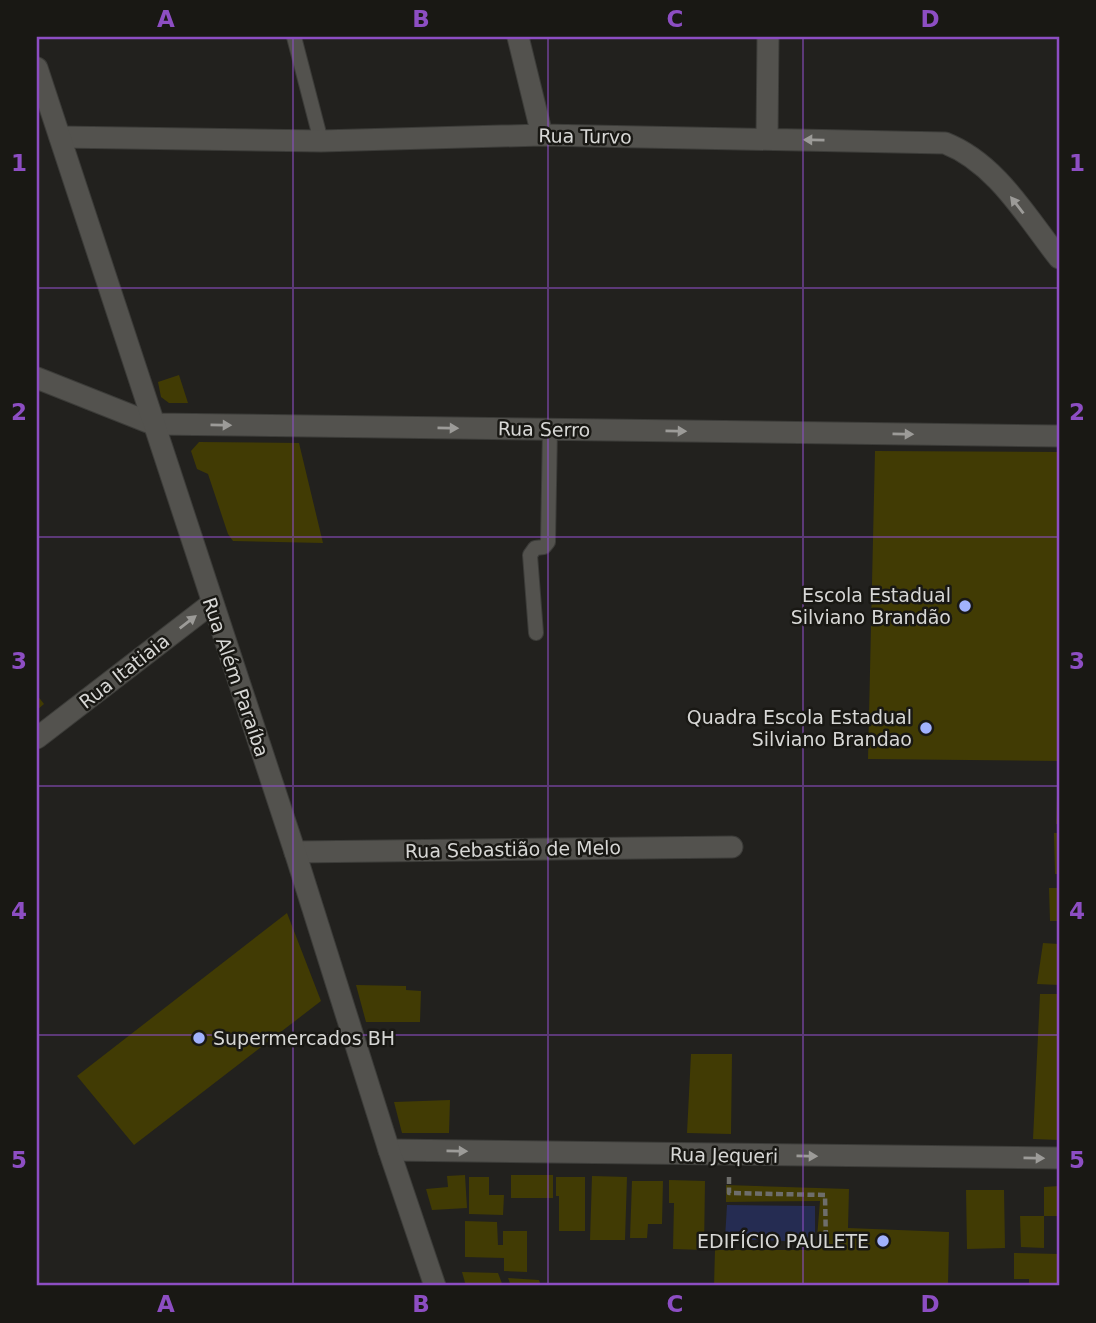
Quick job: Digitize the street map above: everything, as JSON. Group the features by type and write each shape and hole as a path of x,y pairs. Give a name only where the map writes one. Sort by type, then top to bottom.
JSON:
{"street":[{"path":"518,37 542,135"},
{"path":"766,139 768,37"},
{"name":"Rua Além Paraíba","path":"37,68 211,604 295,852 388,1150 435,1286"},
{"name":"Rua Turvo","path":"60,137 321,141 542,135 945,143 976,159 1002,185 1059,258"},
{"name":"Rua Serro","path":"37,378 153,424 1059,436"},
{"name":"Rua Itatiaia","path":"37,738 211,604"},
{"name":"Rua Sebastião de Melo","path":"295,852 732,847"},
{"name":"Rua Jequeri","path":"388,1150 1059,1158"}],"lane":[{"path":"294,37 321,141"},
{"path":"536,633 530,555 535,548 544,547 548,542 550,429"}],"path":[{"path":"730,1155 729,1193 825,1195 826,1245"}],"shaded area":[{"path":"727,1205 815,1206 815,1242 725,1239"}],"building":[{"path":"179,375 188,403 169,403 161,397 158,382"},
{"path":"199,442 299,443 323,543 233,541 228,534 208,474 197,469 191,451"},
{"name":"Escola Estadual Silviano Brandão","path":"875,451 1059,452 1059,761 868,759"},
{"path":"37,695 44,704 37,710"},
{"path":"1059,795 1059,824 1056,824"},
{"path":"1054,833 1059,833 1059,874 1055,874"},
{"path":"1049,888 1059,888 1059,921 1050,921"},
{"name":"Supermercados BH","path":"287,913 321,1001 134,1145 77,1076"},
{"path":"1043,943 1059,944 1059,985 1037,984"},
{"path":"356,985 406,986 406,990 421,991 420,1022 366,1022"},
{"path":"1040,994 1059,994 1059,1140 1033,1139"},
{"path":"691,1054 732,1054 731,1134 687,1133"},
{"path":"450,1100 449,1133 402,1133 394,1102"},
{"path":"465,1175 467,1208 432,1210 426,1189 448,1187 447,1176"},
{"path":"511,1175 553,1175 553,1198 511,1198"},
{"path":"592,1176 627,1177 625,1240 590,1240"},
{"path":"469,1177 489,1177 489,1195 504,1195 503,1215 469,1214"},
{"path":"556,1177 585,1177 585,1231 559,1231"},
{"path":"669,1180 705,1181 704,1250 673,1249 674,1203 669,1203"},
{"path":"632,1181 663,1181 662,1224 648,1224 647,1238 630,1238"},
{"name":"EDIFÍCIO PAULETE","path":"726,1185 849,1189 848,1228 949,1232 948,1286 714,1286 715,1250 816,1250 820,1201 726,1202"},
{"path":"1059,1186 1059,1216 1044,1216 1044,1187"},
{"path":"966,1190 1004,1190 1005,1248 967,1249"},
{"path":"1020,1216 1044,1216 1044,1248 1021,1247"},
{"path":"465,1221 497,1222 498,1245 503,1245 503,1231 527,1231 527,1272 504,1271 504,1258 465,1257"},
{"path":"1014,1253 1059,1254 1059,1286 1029,1286 1029,1279 1014,1279"},
{"path":"462,1272 498,1273 503,1286 466,1286"},
{"path":"508,1278 539,1280 541,1286 511,1286"}],"place":[{"name":"Escola Estadual Silviano Brandão","path":"965,606"},
{"name":"Quadra Escola Estadual Silviano Brandao","path":"926,728"},
{"name":"Supermercados BH","path":"199,1038"},
{"name":"EDIFÍCIO PAULETE","path":"883,1241"}]}
